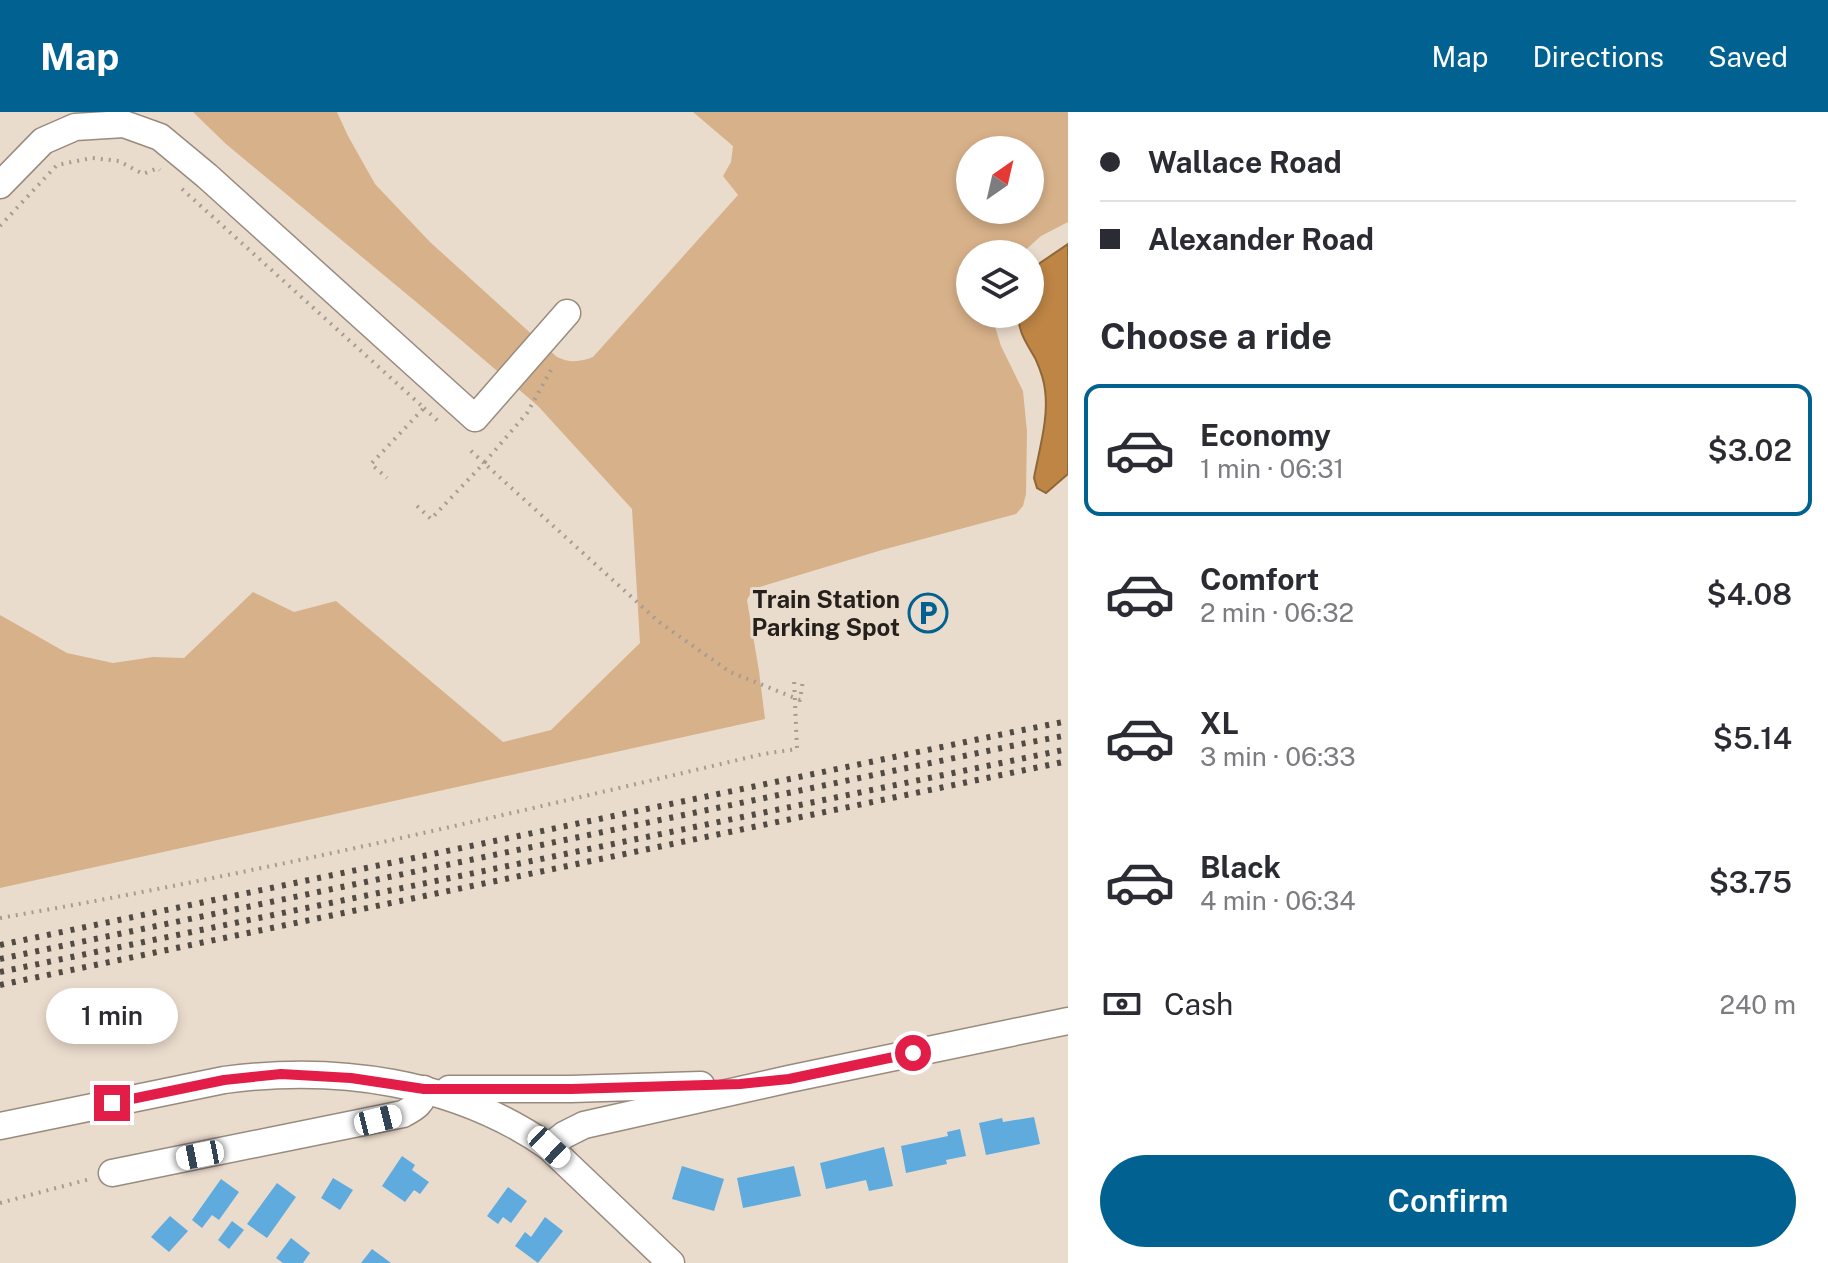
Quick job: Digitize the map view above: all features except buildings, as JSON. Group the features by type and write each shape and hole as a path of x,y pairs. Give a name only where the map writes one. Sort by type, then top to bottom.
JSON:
{"street":[{"path":"0,185 43,141 75,127 124,124 160,137 475,418 567,313"},
{"path":"549,1147 584,1125 1068,1021"},
{"path":"0,1126 224,1080 258,1076 327,1076 424,1089 494,1114 549,1147 671,1263"},
{"path":"424,1089 570,1079 714,1085 789,1079"},
{"path":"112,1173 403,1114 421,1102 424,1089"}],"path":[{"path":"0,226 57,165 92,158 119,161 143,174 158,168 170,178"},
{"path":"181,189 439,422"},
{"path":"417,506 431,519 527,413 552,369"},
{"path":"387,478 371,464 424,408"},
{"path":"470,450 659,622 730,672 800,700 803,680"},
{"path":"0,918 132,895 543,806 763,754 797,749 794,679"},
{"path":"0,1203 112,1173"}],"shaded area":[{"path":"193,112 337,112 375,184 430,242 557,357 575,361 593,357 738,195 723,176 731,162 733,146 693,112 1068,112 1068,222 1037,240 956,240 956,328 995,328 1023,391 1027,432 1023,506 1016,514 753,589 747,600 765,719 0,888 0,615 67,653 113,663 153,657 184,658 253,592 294,612 336,601 503,742 551,730 640,643 632,509 538,406 226,144"},
{"path":"1068,244 1068,474 1046,493 1037,488 1034,478 1045,423 1044,386 1020,328 1044,328 1044,260"}],"railway":[{"path":"0,945 1068,721"},
{"path":"0,959 1068,735"},
{"path":"0,972 1068,749"},
{"path":"0,985 1068,761"}],"place":[{"name":"Train Station Parking Spot","path":"928,613"}],"route":[{"path":"112,1103 224,1080 281,1074 351,1078 424,1089 740,1084 789,1079 913,1053"}]}
